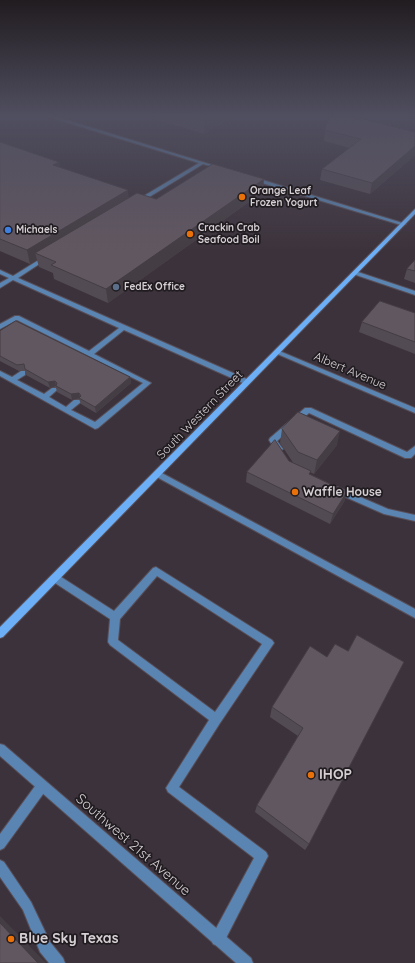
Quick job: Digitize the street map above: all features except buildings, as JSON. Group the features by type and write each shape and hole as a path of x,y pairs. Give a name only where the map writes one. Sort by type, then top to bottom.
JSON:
{"main road":[{"name":"South Western Street","path":"0,634 415,212"}],"street":[{"path":"198,162 224,170"},
{"path":"134,204 202,163"},
{"path":"247,176 403,224"},
{"path":"0,286 54,254"},
{"path":"0,272 247,382"},
{"path":"355,272 415,293"},
{"path":"0,327 17,317 148,384 95,426 0,373"},
{"path":"89,354 124,327"},
{"path":"36,336 43,331"},
{"path":"60,348 67,343"},
{"name":"Albert Avenue","path":"276,352 415,411"},
{"path":"91,363 97,358"},
{"path":"113,374 119,369"},
{"path":"12,380 23,373"},
{"path":"44,398 54,390"},
{"path":"66,410 77,402"},
{"path":"284,458 273,440 308,410 408,456 415,449"},
{"path":"158,474 415,614"},
{"path":"332,488 386,512 415,518"},
{"path":"216,719 113,642 115,617 156,571 268,643 216,719 172,788 262,856 218,939"},
{"path":"55,578 115,617"},
{"name":"Southwest 21st Avenue","path":"0,749 246,963"},
{"path":"0,844 42,786"},
{"path":"0,866 27,906 45,947 58,963"}],"place":[{"name":"Orange Leaf Frozen Yogurt","path":"242,197"},
{"name":"Michaels","path":"8,230"},
{"name":"Crackin Crab Seafood Boil","path":"190,234"},
{"name":"FedEx Office","path":"116,287"},
{"name":"Waffle House","path":"295,492"},
{"name":"IHOP","path":"311,775"},
{"name":"Blue Sky Texas","path":"11,939"}]}
